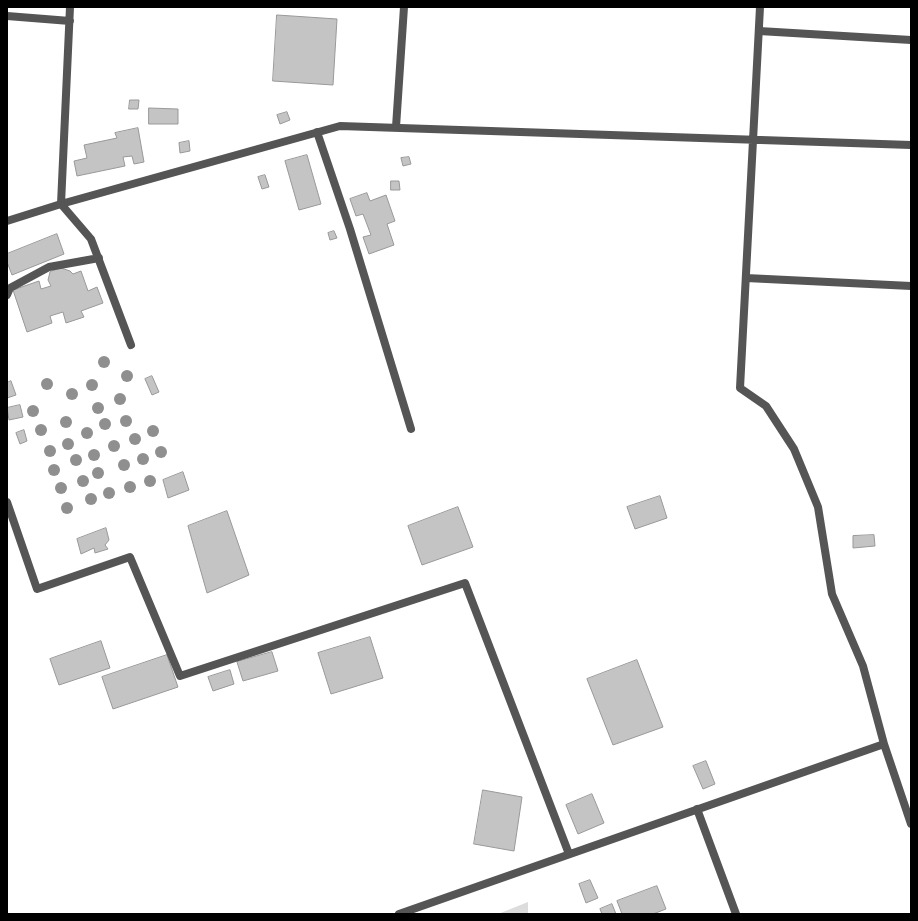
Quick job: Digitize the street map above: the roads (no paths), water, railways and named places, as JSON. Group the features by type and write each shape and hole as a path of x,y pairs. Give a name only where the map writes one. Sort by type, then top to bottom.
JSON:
{"street":[{"path":"70,7 61,204 91,239 131,345"},
{"path":"396,128 404,7"},
{"path":"760,7 740,388 766,406 794,449 818,507 832,594 863,666 884,744 911,824"},
{"path":"7,16 70,21"},
{"path":"759,31 911,40"},
{"path":"7,221 61,204 340,126 911,145"},
{"path":"317,132 350,229 411,428"},
{"path":"7,294 10,288 49,267 99,258"},
{"path":"746,278 911,286"},
{"path":"7,502 37,589 130,557 180,676 465,583 568,854"},
{"path":"399,914 884,744"},
{"path":"697,809 736,914"}]}
